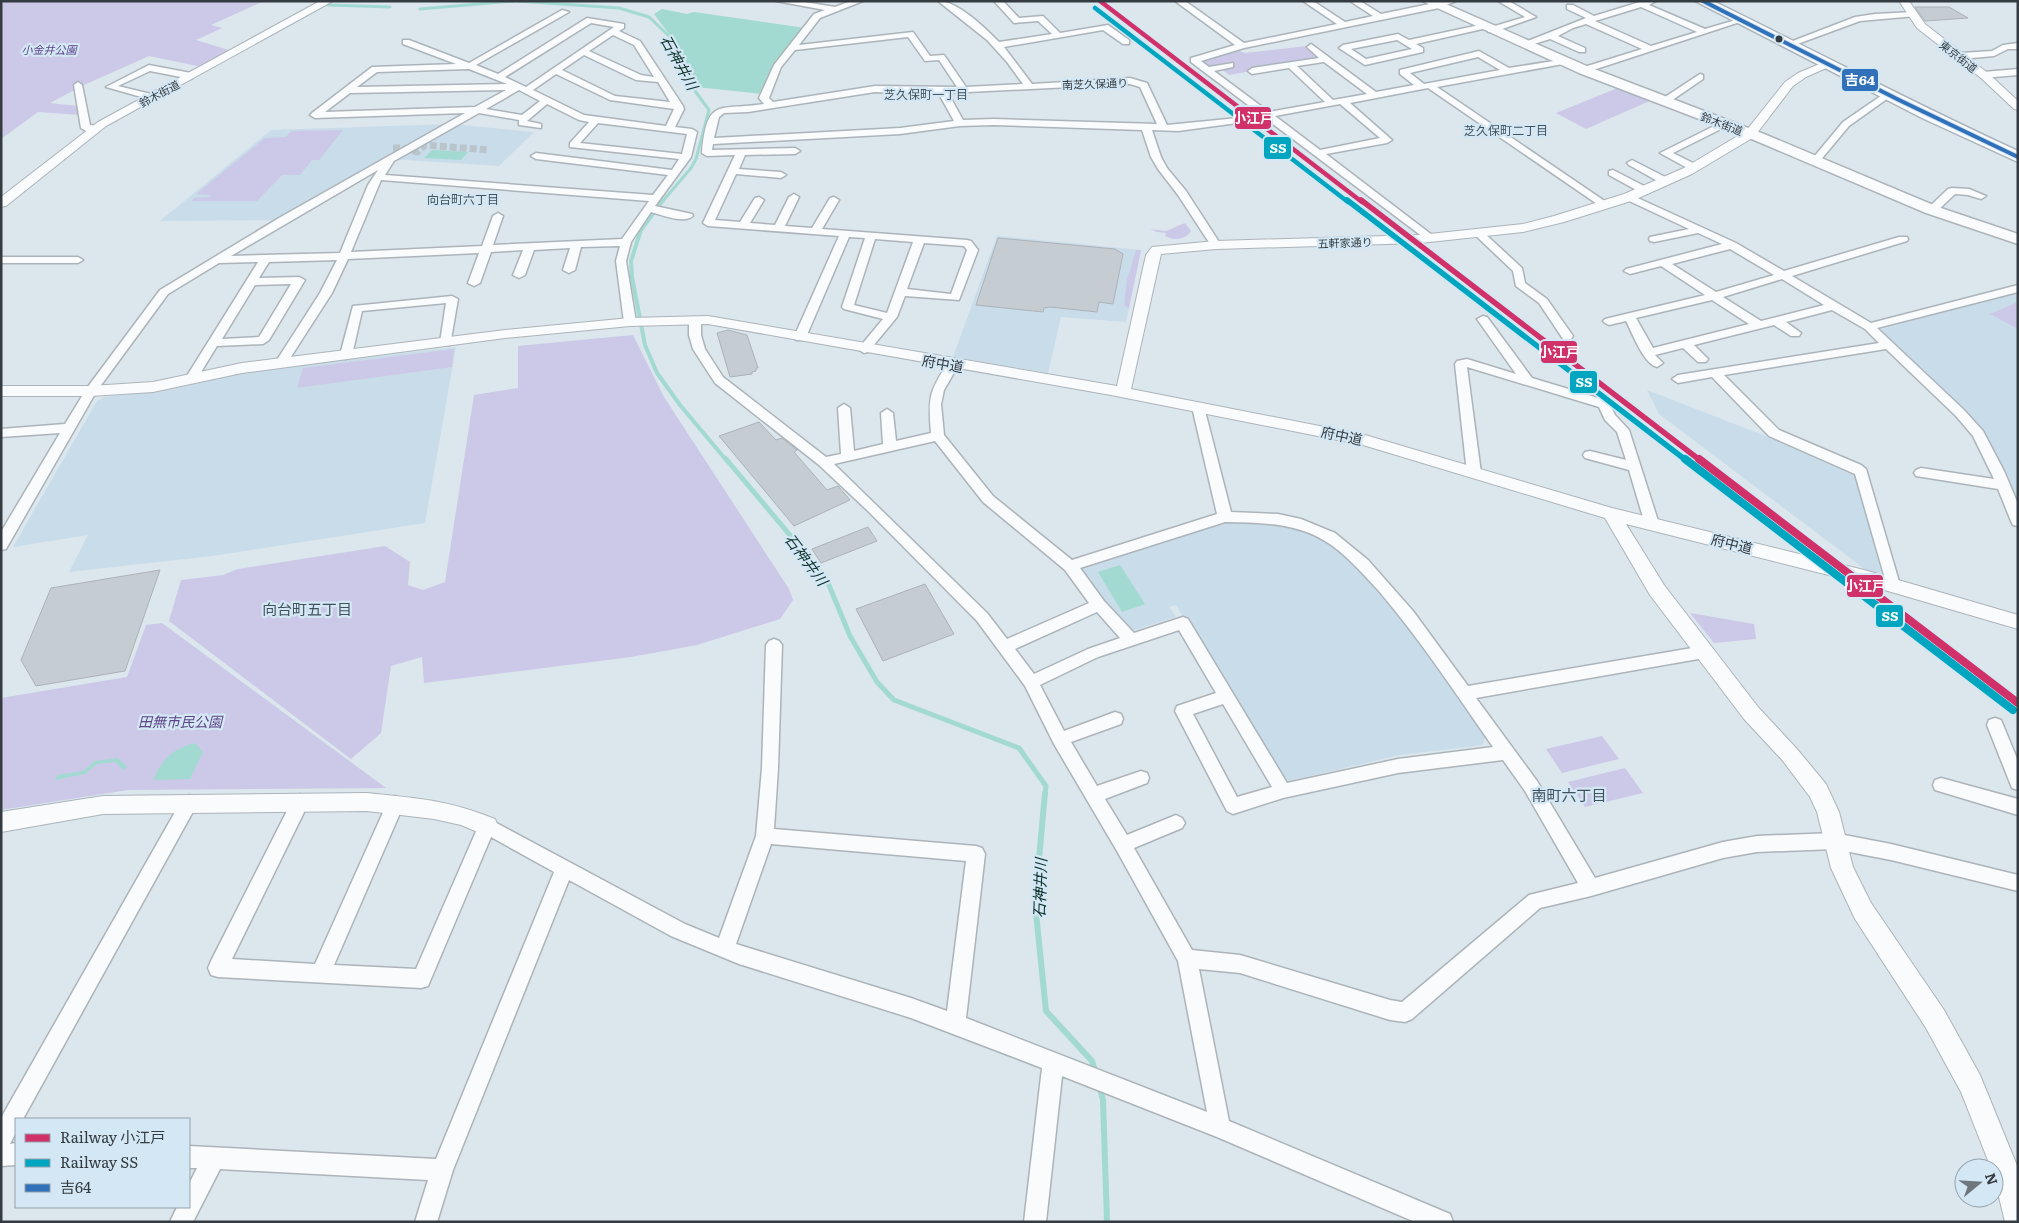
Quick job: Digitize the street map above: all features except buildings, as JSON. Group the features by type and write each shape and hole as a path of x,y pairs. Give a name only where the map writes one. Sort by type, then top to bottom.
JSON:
{"main road":[{"path":"1702,1 1739,21 1829,63 2018,157"},
{"name":"鈴木街道","path":"1439,3 1488,28 1584,70 1816,160 1932,210 2018,239"}],"street":[{"path":"780,1 835,10"},
{"path":"770,105 764,98 777,67 818,16 859,1"},
{"path":"944,3 962,1"},
{"path":"998,1 1017,21 1040,18 1058,36"},
{"path":"1179,1 1242,46"},
{"path":"1308,1 1343,24"},
{"path":"1354,1 1380,16"},
{"path":"1408,43 1488,28 1532,17 1502,1"},
{"path":"1524,44 1652,1"},
{"name":"東京街道","path":"1904,1 1921,26 1961,56 2018,107"},
{"name":"鈴木街道","path":"1,203 96,128 325,3"},
{"path":"944,3 976,23 999,45 1017,67 1028,85"},
{"path":"1431,238 1264,116 1194,60 1242,46 1439,3"},
{"path":"1643,5 1703,31"},
{"path":"1570,7 1591,20 1650,49"},
{"path":"524,118 477,110 315,115 375,69 469,66 565,12"},
{"path":"1789,44 1858,19 1913,14"},
{"path":"499,77 590,20 625,23 527,90"},
{"path":"1584,70 1739,21"},
{"path":"999,45 1058,36 1105,26 1126,42"},
{"path":"532,32 562,38"},
{"path":"613,32 637,43 678,106 679,109 669,129"},
{"path":"792,48 910,34 928,59 941,57 963,90"},
{"path":"1551,36 1582,50"},
{"path":"1335,43 1365,62 1420,50 1398,37 1343,48"},
{"path":"406,42 499,77 582,118 692,132 686,157 626,242 621,261 632,322"},
{"path":"1961,56 1994,53 2006,47 2018,46"},
{"path":"1311,47 1374,95"},
{"path":"584,52 639,78 661,80"},
{"path":"1508,71 1480,54 1447,60 1403,72 1604,204"},
{"path":"1252,71 1326,58"},
{"path":"1447,60 1473,77"},
{"path":"1264,116 1330,102 1563,61"},
{"path":"1750,134 1789,84 1802,75 1829,63"},
{"path":"1206,70 1230,65"},
{"path":"1291,65 1330,102"},
{"path":"152,97 110,87 149,68 191,76"},
{"path":"556,71 613,98 678,106"},
{"path":"1983,75 2018,72"},
{"path":"1665,101 1700,77"},
{"name":"南芝久保通り","path":"708,141 718,112 874,88 942,91 1130,81 1144,85 1163,127"},
{"path":"78,84 86,128 96,128"},
{"path":"348,90 517,87"},
{"path":"1,545 91,391 164,292 283,220 517,87"},
{"path":"942,91 960,123"},
{"path":"1238,94 1256,91"},
{"path":"1816,160 1846,124 1888,94"},
{"path":"538,126 522,123 524,118 546,100"},
{"path":"1317,153 1387,140 1342,101"},
{"path":"795,150 707,154 708,141 900,131 960,123 1041,122 1163,127 1207,126 1245,119"},
{"path":"596,120 573,145 686,157"},
{"path":"1693,167 1665,153 1724,124"},
{"path":"1146,127 1156,157 1163,169 1182,193 1216,245"},
{"name":"五軒家通り","path":"1123,392 1153,255 1157,250 1216,245 1400,240 1479,234 1526,228 1629,197 1693,167 1750,134"},
{"path":"741,153 708,224 967,243 973,250 955,298 901,292"},
{"path":"536,156 675,173"},
{"path":"280,363 314,314 344,256 378,177 391,159"},
{"path":"1632,163 1665,181"},
{"path":"732,171 781,175"},
{"path":"1613,173 1644,190"},
{"path":"378,177 656,198"},
{"path":"1932,210 1952,191 1969,192 1981,196"},
{"path":"778,229 794,197"},
{"path":"1629,197 1732,245 1869,327 1960,413 1978,434 2018,521"},
{"path":"743,226 759,200"},
{"path":"815,232 834,200"},
{"path":"649,208 688,216"},
{"path":"474,283 498,216"},
{"path":"1654,239 1699,230"},
{"path":"800,337 845,234"},
{"path":"1479,234 1518,270 1520,284 1543,301 1567,336"},
{"path":"872,235 848,307 891,317"},
{"path":"864,349 891,317 901,292 906,272 920,239"},
{"path":"1609,322 1715,296 1903,239"},
{"path":"219,260 344,256 626,242"},
{"path":"568,270 576,245"},
{"path":"1630,271 1732,245"},
{"path":"518,275 530,247"},
{"path":"191,379 266,258"},
{"path":"1,260 78,260"},
{"path":"1663,263 1757,324"},
{"path":"213,343 264,340 299,280 252,282"},
{"path":"1869,327 2018,288"},
{"path":"346,355 357,308 452,299 446,342"},
{"path":"1649,353 1757,324 1834,306"},
{"path":"1805,313 1818,323"},
{"path":"1629,316 1649,356 1657,364"},
{"path":"1483,319 1528,382"},
{"path":"695,320 695,335 699,349 718,380 824,462 982,617 1031,682 1060,739 1123,845 1187,959 1220,1128"},
{"name":"府中道","path":"1,391 91,391 153,387 242,368 576,326 651,321 708,320 864,349 1123,392 1365,440 1611,514 1893,585 2018,622"},
{"path":"1775,320 1795,333"},
{"path":"1684,344 1702,359"},
{"path":"1678,378 1890,345"},
{"path":"1474,473 1461,364 1467,363 1604,404 1610,417 1623,430 1652,524"},
{"path":"953,364 938,390 935,404 938,436 988,500 1070,566 1099,605 1131,640"},
{"path":"1715,373 1774,433 1856,468 1861,472 1893,585"},
{"path":"1198,407 1225,517"},
{"path":"844,408 848,456"},
{"path":"887,413 890,447"},
{"path":"1,433 69,428"},
{"path":"824,462 938,436"},
{"path":"1590,455 1634,467"},
{"path":"1921,473 2003,485"},
{"path":"1611,514 1657,590 1751,713 1790,755 1818,791 1828,812 1842,868 1863,911 1935,1019 1971,1084 2009,1180 2018,1219"},
{"path":"1070,566 1225,517 1278,519 1296,523 1330,537 1364,564 1408,615 1531,786 1592,888"},
{"path":"1004,647 1099,605"},
{"path":"1031,682 1093,653 1183,622 1283,791"},
{"path":"725,948 765,836 770,768 774,645"},
{"path":"1465,693 1704,652"},
{"path":"1227,696 1183,711 1233,806 1283,791 1398,766 1507,752"},
{"path":"1060,739 1115,719"},
{"path":"1995,725 2018,783"},
{"path":"1094,795 1141,778"},
{"path":"1941,785 2018,807"},
{"path":"300,802 218,968 321,972 421,979 487,826"},
{"path":"1,822 103,804 300,802 395,804 463,816 487,826 678,930 739,954 911,1008 955,1024 1220,1128 1442,1222"},
{"path":"1,1139 189,803"},
{"path":"321,972 395,804"},
{"path":"1123,845 1176,823"},
{"path":"765,836 976,854 955,1024"},
{"path":"1187,959 1240,964 1390,1010 1405,1012 1535,901 1592,888 1723,850 1757,844 1834,841 1892,852 2018,883"},
{"path":"426,1222 442,1170 564,869"},
{"path":"1034,1222 1053,1063"},
{"path":"1,1155 15,1154"},
{"path":"190,1157 442,1170"},
{"path":"190,1205 214,1158"},
{"path":"181,1222 188,1208"}],"shaded area":[{"path":"662,9 687,14 694,12 805,28 775,61 763,94 696,87 678,46 654,14"},
{"path":"452,124 534,132 499,166 391,159 283,220 160,221 271,130"},
{"path":"432,150 468,152 461,160 424,158"},
{"path":"997,236 1141,250 1126,322 1061,317 1048,373 953,357"},
{"path":"2018,291 2018,503 1984,437 1879,330"},
{"path":"456,347 425,523 212,556 69,572 88,535 13,547 97,401 104,397 157,392 258,370"},
{"path":"1647,390 1855,471 1881,572 1875,575 1870,573 1659,414"},
{"path":"1237,520 1285,524 1310,532 1331,544 1351,561 1421,643 1486,733 1483,745 1400,755 1289,781 1279,773 1176,605 1169,607 1176,617 1134,630 1124,626 1080,573 1083,566 1210,525"},
{"path":"1120,565 1145,604 1122,612 1098,572"},
{"path":"195,743 203,752 190,779 153,780 169,756 180,748"},
{"path":"118,758 127,767 123,770 115,762 97,764 85,774 55,780 57,775 83,771 95,761"}],"green space":[{"name":"小金井公園","path":"1,1 264,1 211,25 222,28 196,40 232,51 202,67 149,56 84,85 50,103 78,106 80,115 38,112 1,139"},
{"path":"1307,46 1323,58 1229,75 1218,66 1207,69 1197,61 1237,50 1245,53"},
{"path":"1620,87 1654,99 1586,129 1556,113"},
{"path":"343,130 319,160 312,160 300,175 282,175 257,201 192,201 194,198 209,197 211,195 196,194 265,138 286,137 291,131"},
{"path":"1185,223 1191,231 1179,239 1168,238 1165,236 1166,233 1150,229 1166,231"},
{"path":"1136,250 1141,250 1129,308 1124,305 1127,280"},
{"path":"2018,302 2018,329 1990,314"},
{"path":"633,335 664,397 789,589 793,600 780,619 697,645 631,657 424,683 422,657 391,666 381,733 351,759 169,621 181,580 223,575 238,569 385,546 410,562 408,585 423,590 445,582 474,395 518,388 518,346"},
{"path":"454,349 452,367 297,388 303,368"},
{"path":"1690,613 1754,624 1756,639 1714,643"},
{"name":"田無市民公園","path":"162,623 386,788 128,790 1,810 1,698 127,677 146,625"},
{"path":"1602,736 1619,759 1562,773 1546,749"},
{"path":"1625,768 1643,793 1585,807 1568,782"}],"waterway":[{"name":"石神井川","path":"315,1 329,5 390,7"},
{"name":"石神井川","path":"420,9 514,1"},
{"name":"石神井川","path":"517,1 619,8 649,17 669,36 690,84 709,110 696,159 691,168 662,202"},
{"name":"石神井川","path":"663,200 641,230 631,261 632,277 645,345 657,373 680,405 727,461"},
{"name":"石神井川","path":"726,459 826,578 850,636 877,682 894,700 1019,748 1046,786 1045,794"},
{"name":"石神井川","path":"1045,793 1035,903 1046,1011 1092,1061 1096,1074"},
{"name":"石神井川","path":"1099,1085 1103,1100 1107,1222"}],"tunnel":[{"path":"393,148 403,148 417,152 425,145 489,150"}],"rail line":[{"name":"小江戸","path":"1100,1 2018,703"},
{"name":"SS","path":"1095,8 2013,710"}],"transit line":[{"name":"吉64","path":"1703,1 1899,100 2018,157"}],"district":[{"name":"芝久保町一丁目","path":"926,94"},
{"name":"芝久保町二丁目","path":"1506,130"},
{"name":"向台町六丁目","path":"463,199"},
{"name":"向台町五丁目","path":"307,608"},
{"name":"南町六丁目","path":"1569,794"}]}
